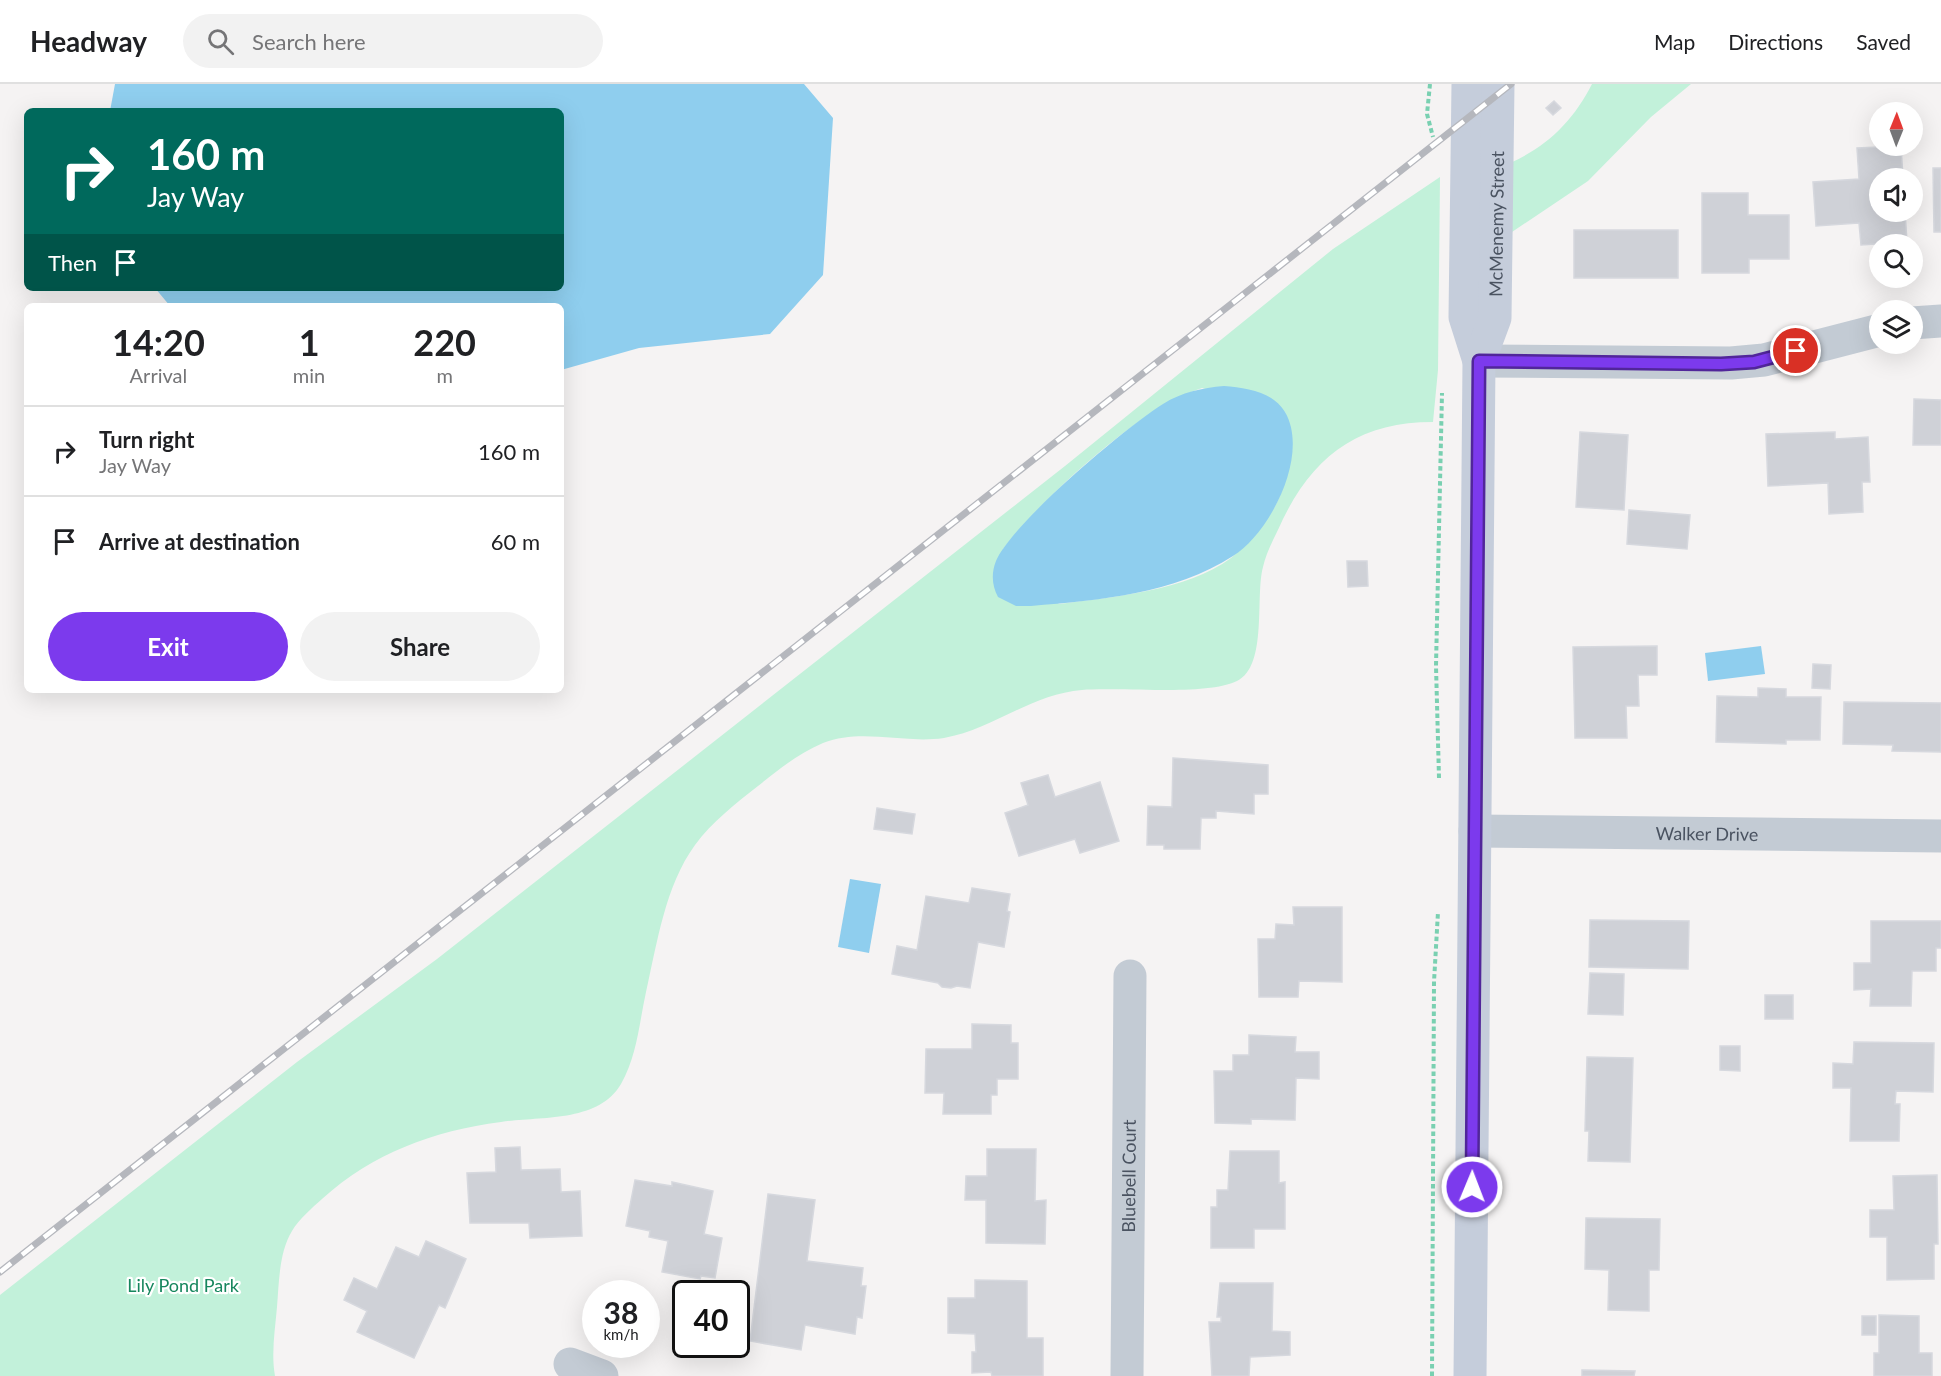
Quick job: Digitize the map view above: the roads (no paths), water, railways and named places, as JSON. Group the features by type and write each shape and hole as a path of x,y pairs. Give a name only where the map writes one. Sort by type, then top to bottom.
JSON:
{"street":[{"name":"McMenemy Street","path":"1468,84 1465,317 1479,361 1470,1376"},
{"name":"McMenemy Street","path":"1479,361 1495,318 1498,84"},
{"path":"1923,322 1941,321"},
{"path":"1479,361 1731,363 1764,360 1869,333"},
{"name":"Walker Drive","path":"1475,831 1941,836"},
{"name":"Bluebell Court","path":"1127,1376 1130,976"},
{"path":"570,1365 602,1376"}],"water":[{"path":"115,84 804,84 833,118 823,275 770,334 639,348 564,369 564,303 168,303 158,291 564,291 564,108 111,108"},
{"path":"1224,386 1258,392 1273,399 1285,412 1291,430 1293,449 1282,491 1272,512 1247,545 1210,569 1186,579 1136,593 1031,606 1016,606 998,597 993,584 993,570 996,561 1023,524 1071,477 1123,433 1163,404 1192,391"},
{"path":"1761,646 1765,674 1708,681 1705,653"},
{"path":"850,879 881,884 869,953 838,947"}],"railway":[{"path":"0,1272 1511,84"}],"park label":[{"name":"Lily Pond Park","path":"183,1285"}]}
